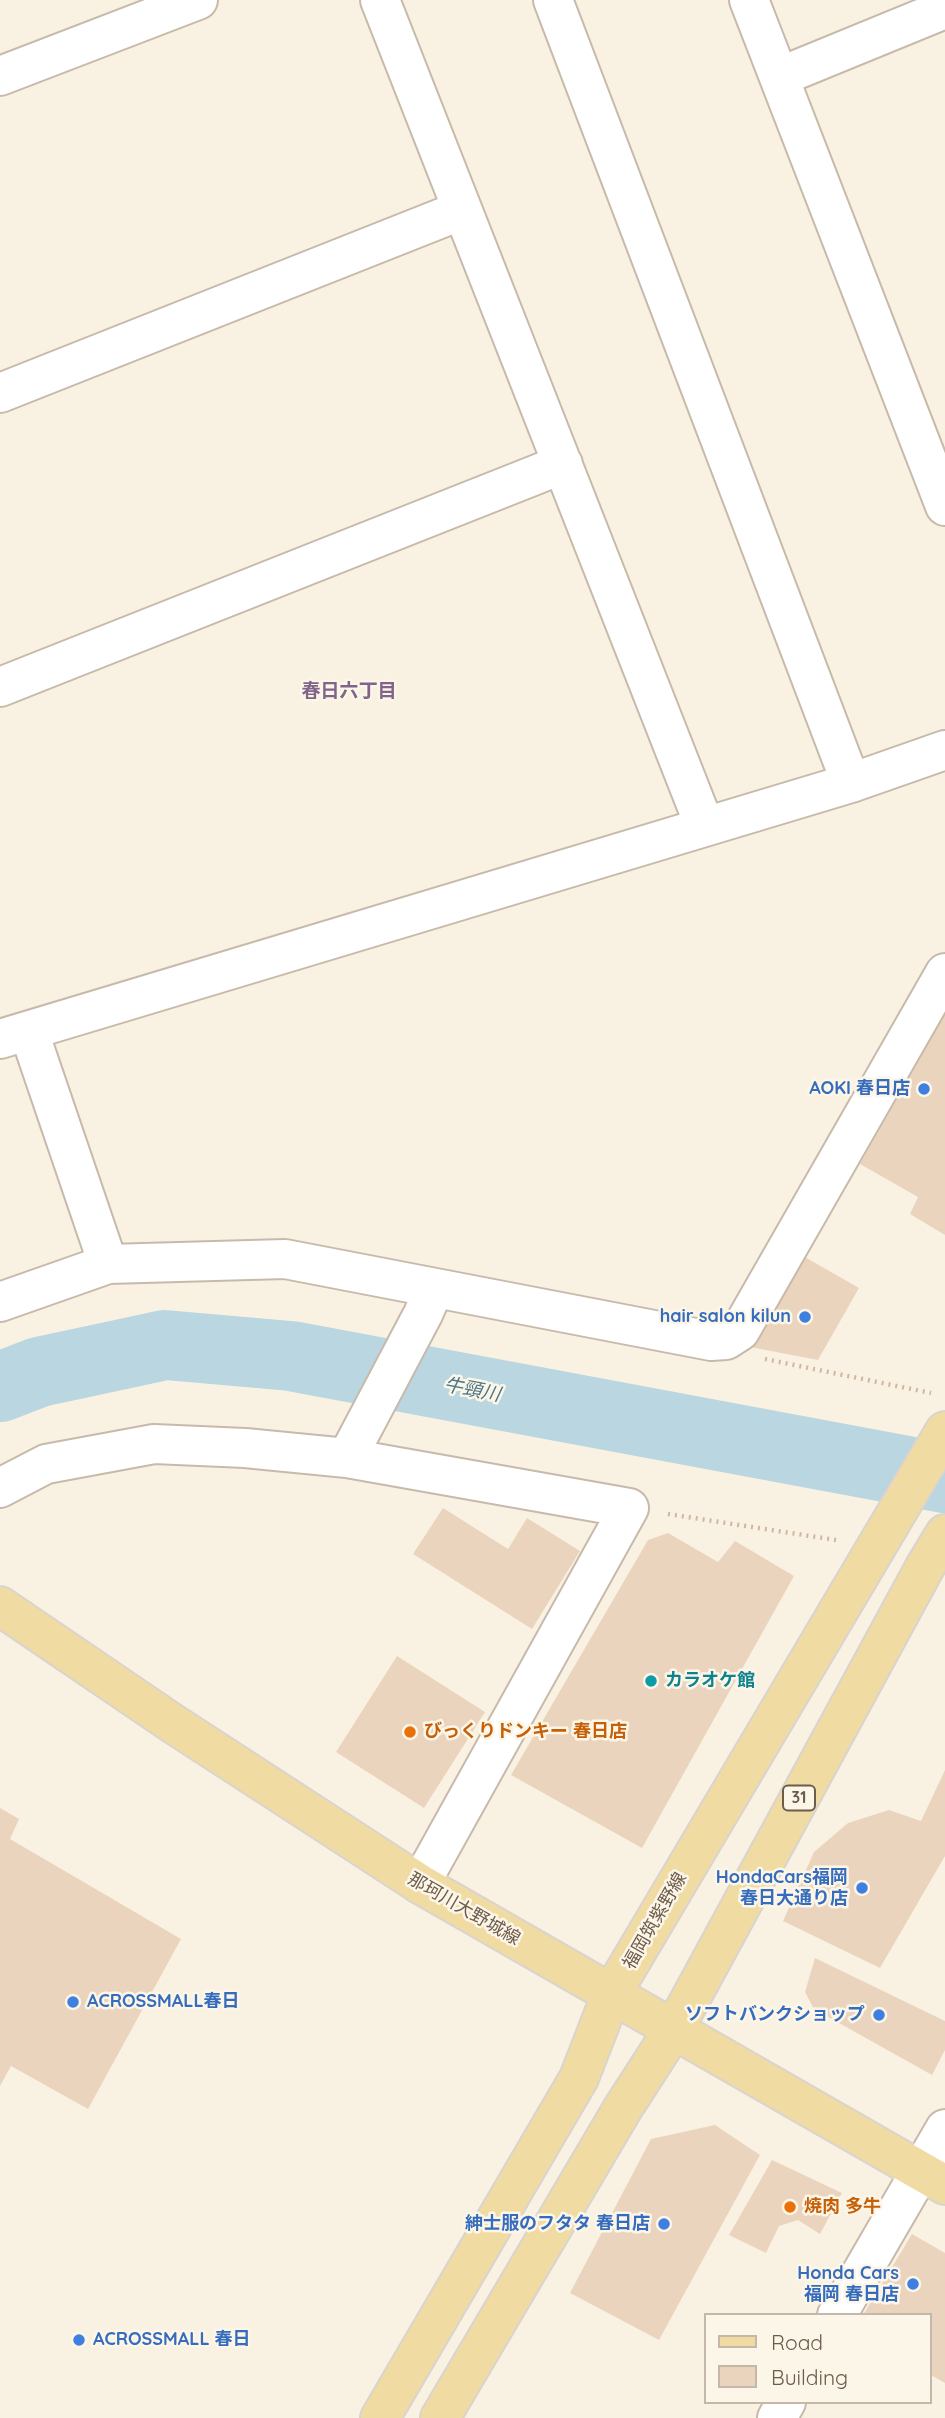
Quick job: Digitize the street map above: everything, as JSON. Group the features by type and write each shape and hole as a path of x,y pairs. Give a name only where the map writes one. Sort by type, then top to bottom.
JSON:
{"main road":[{"name":"福岡筑紫野線","path":"380,2418 579,2078 612,1993 945,1431"},
{"name":"31","path":"440,2418 623,2108 674,2029 945,1534"},
{"name":"那珂川大野城線","path":"0,1606 172,1723 420,1884 933,2179"}],"street":[{"path":"0,76 198,0"},
{"path":"380,0 705,827"},
{"path":"552,0 851,783"},
{"path":"750,0 941,483"},
{"path":"779,77 945,9"},
{"path":"0,393 463,210"},
{"path":"0,687 563,464"},
{"path":"107,1264 15,1035 851,783 945,750"},
{"path":"0,1302 107,1264 285,1259 429,1302 711,1341 726,1339 740,1331 945,973"},
{"path":"351,1449 429,1302"},
{"path":"0,1488 46,1464 154,1444 351,1449 629,1508 420,1884"},
{"path":"838,2313 933,2179 945,2129"}],"path":[{"path":"752,1356 932,1393"},
{"path":"629,1508 836,1540"}],"building":[{"name":"AOKI 春日店","path":"945,1014 945,1235 910,1214 918,1197 860,1164"},
{"name":"hair salon kilun","path":"803,1256 859,1288 818,1360 750,1347"},
{"path":"443,1508 508,1549 527,1518 580,1551 532,1629 413,1554"},
{"name":"カラオケ館","path":"668,1533 718,1562 735,1541 794,1576 642,1848 511,1775 648,1540"},
{"name":"びっくりドンキー 春日店","path":"397,1656 485,1712 424,1808 336,1752"},
{"name":"HondaCars福岡 春日大通り店","path":"945,1770 945,1856 880,1968 783,1921 814,1852 848,1823 889,1810 921,1821"},
{"name":"ACROSSMALL春日","path":"0,1808 19,1819 10,1839 181,1939 88,2109 11,2066 0,2086"},
{"name":"ソフトバンクショップ","path":"815,1958 945,2021 945,2050 932,2075 814,2009 805,1992"},
{"name":"紳士服のフタタ 春日店","path":"715,2125 760,2155 659,2340 570,2293 651,2139"},
{"name":"焼肉 多牛","path":"772,2160 842,2193 820,2234 798,2220 779,2226 766,2253 729,2235"},
{"name":"Honda Cars 福岡 春日店","path":"912,2234 945,2253 945,2383 931,2375 931,2313 864,2313"}],"waterway":[{"name":"牛頸川","path":"0,1387 39,1372 165,1345 291,1356 945,1478"}],"place":[{"name":"AOKI 春日店","path":"924,1089"},
{"name":"hair salon kilun","path":"805,1317"},
{"name":"カラオケ館","path":"651,1681"},
{"name":"びっくりドンキー 春日店","path":"410,1732"},
{"name":"HondaCars福岡 春日大通り店","path":"862,1888"},
{"name":"ACROSSMALL春日","path":"73,2002"},
{"name":"ソフトバンクショップ","path":"879,2015"},
{"name":"焼肉 多牛","path":"790,2207"},
{"name":"紳士服のフタタ 春日店","path":"664,2224"},
{"name":"Honda Cars 福岡 春日店","path":"913,2284"},
{"name":"ACROSSMALL 春日","path":"79,2340"}],"district":[{"name":"春日六丁目","path":"349,691"}]}
